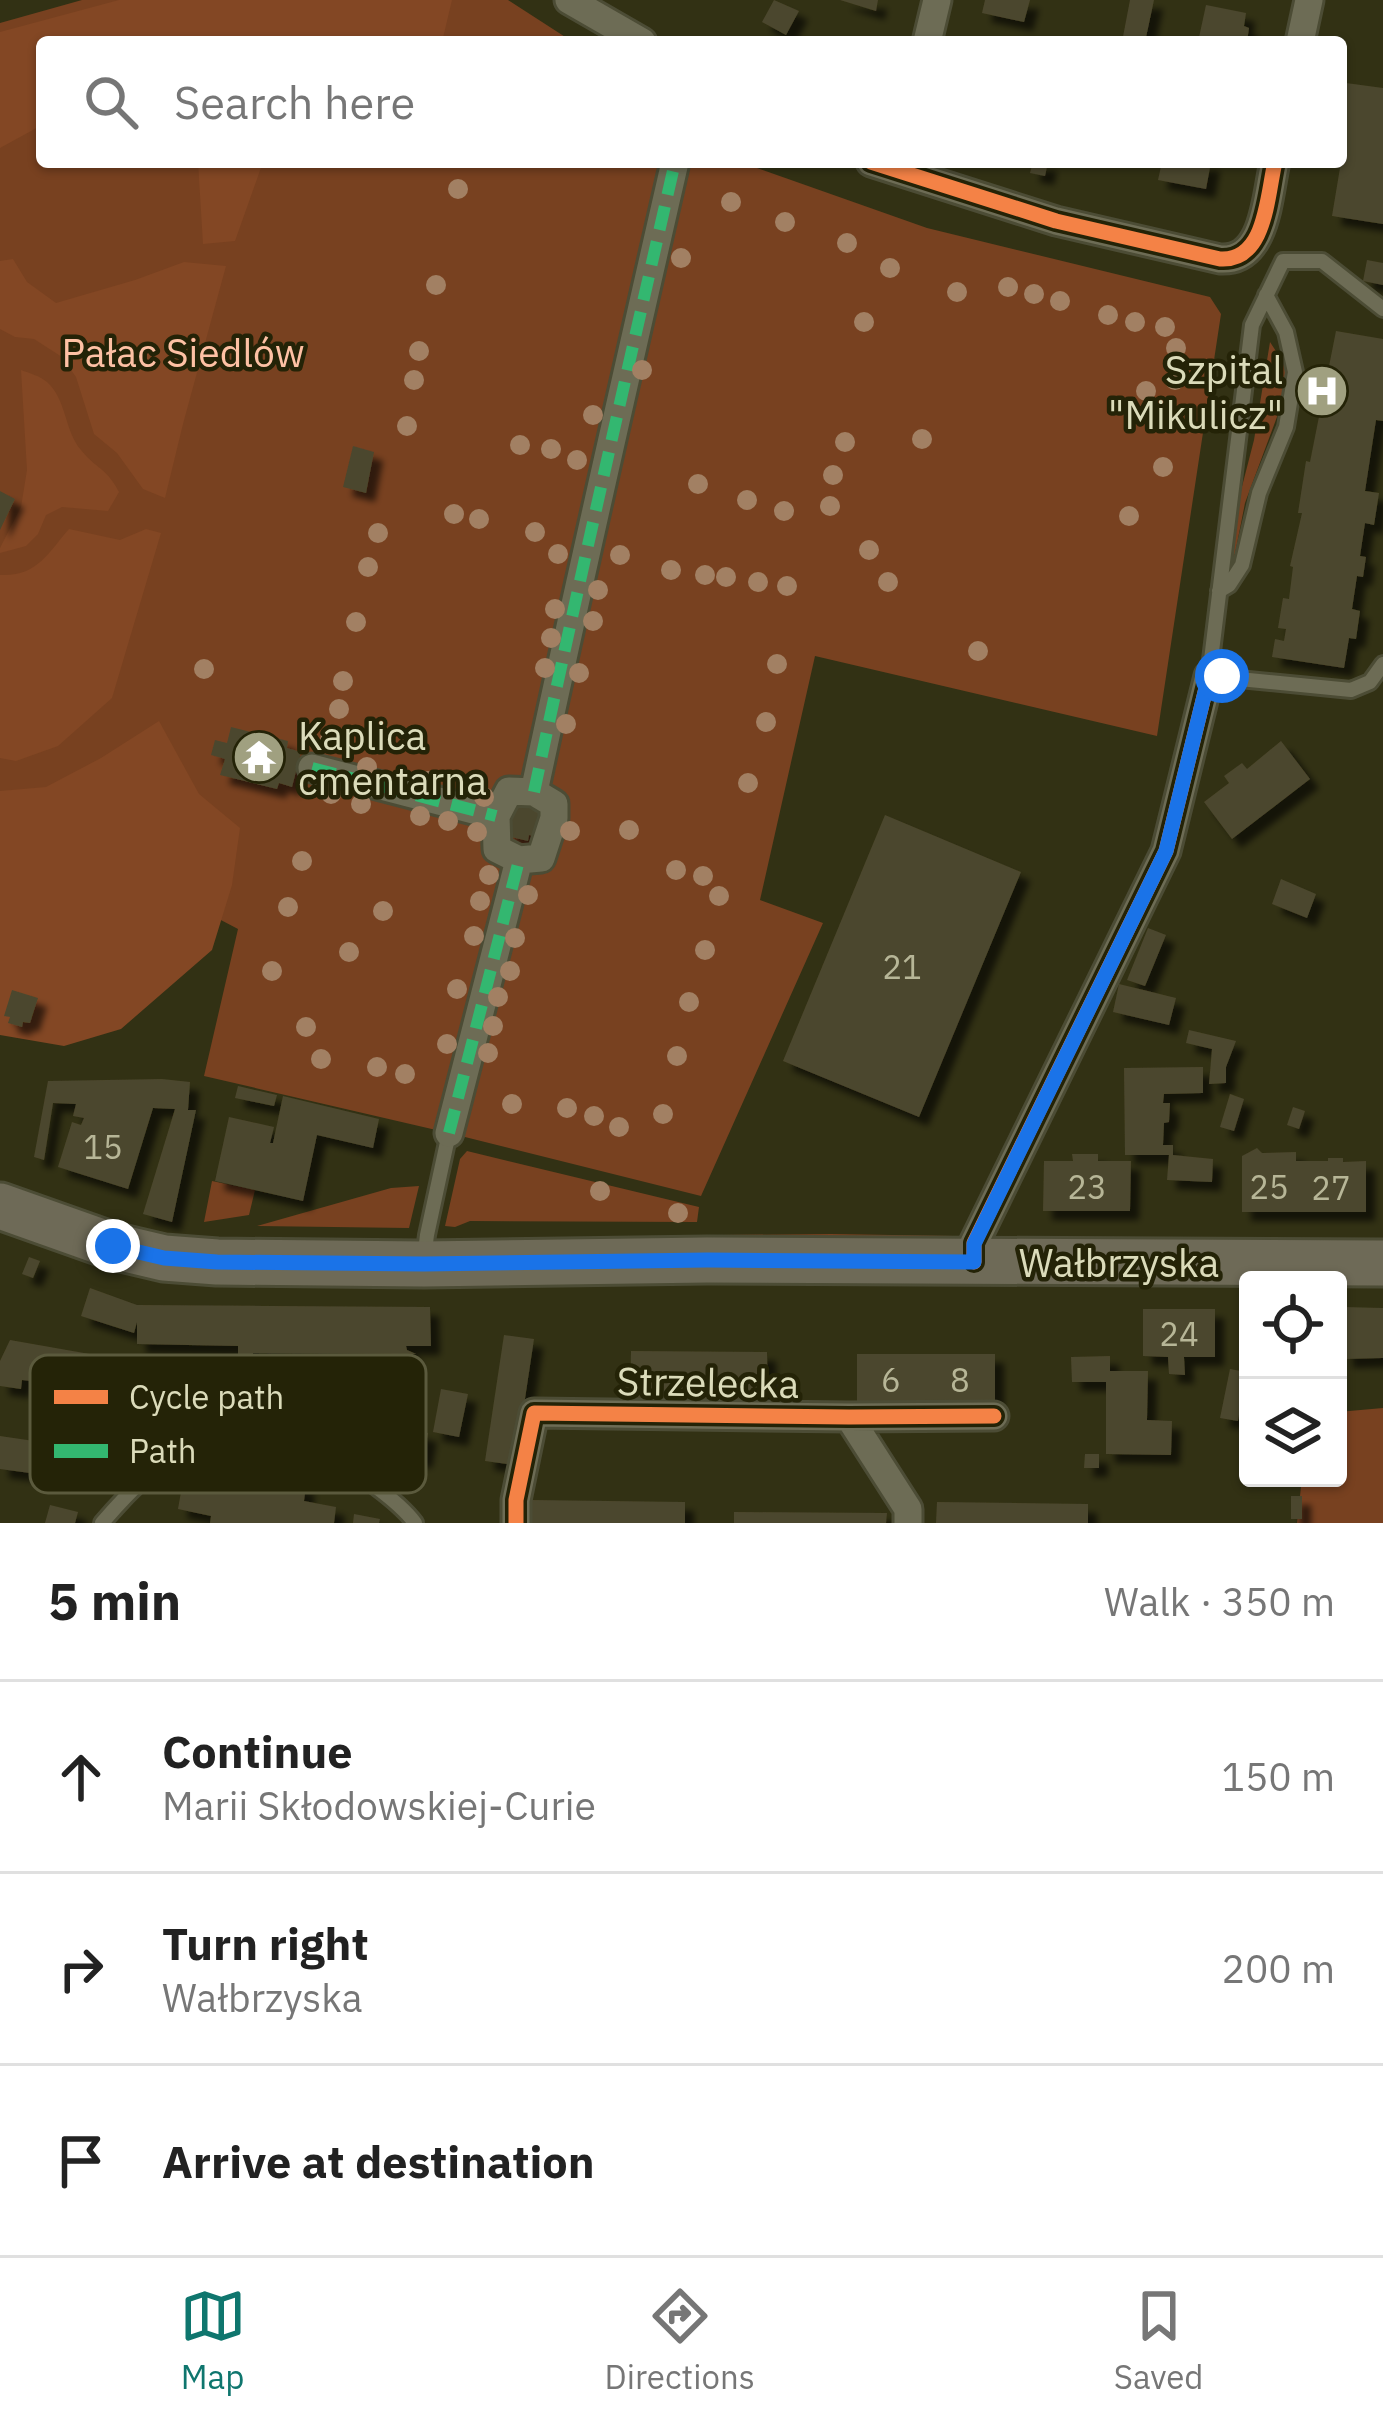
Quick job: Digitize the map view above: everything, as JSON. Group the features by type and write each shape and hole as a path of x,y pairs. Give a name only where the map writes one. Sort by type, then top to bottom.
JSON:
{"main road":[{"name":"Wałbrzyska","path":"0,1206 113,1246 164,1258 217,1262 1383,1263"}],"street":[{"path":"569,0 632,36"},
{"path":"928,36 937,0"},
{"path":"1301,36 1309,0"},
{"path":"534,792 674,168"},
{"path":"897,168 1056,220 1234,260 1247,254 1261,227 1273,168"},
{"path":"974,1262 974,1244 1166,851 1209,676"},
{"path":"311,769 496,816"},
{"path":"509,791 534,792 554,803 541,858 519,860 497,849 496,816 509,791"},
{"path":"449,1133 519,860"},
{"name":"Strzelecka","path":"516,1523 534,1413 994,1416"},
{"name":"Strzelecka","path":"849,1418 908,1509 908,1523"}],"lane":[{"path":"1383,309 1322,261 1283,261 1266,295 1252,326 1209,676 1351,690 1370,682 1383,664"},
{"path":"1219,591 1242,565 1258,493 1289,408 1295,371 1286,332 1266,295"},
{"path":"424,1264 449,1133"},
{"path":"102,1523 132,1493"},
{"path":"381,1493 415,1523"}],"green space":[{"name":"Pałac Siedlów","path":"82,0 508,0 564,36 36,36 36,168 757,168 927,228 1210,297 1221,314 1157,736 815,656 760,900 823,923 701,1196 204,1076 238,929 78,845 0,791 0,23"},
{"path":"119,0 452,0 443,36 36,36 36,128 0,148 0,32"},
{"path":"198,168 261,168 235,241 203,244"},
{"name":"Pałac Siedlów","path":"13,259 27,282 56,303 184,262 226,266 165,498 143,489 117,453 94,434 76,377 62,357 34,339 0,329 0,261"},
{"path":"1270,342 1285,365 1287,390 1245,503 1230,561 1238,502"},
{"path":"21,370 54,389 75,442 119,492 108,511 62,507 46,515 26,546 0,553 21,507 27,470"},
{"path":"69,529 120,540 146,529 161,533 112,698 58,746 16,761 0,758 0,575 33,568"},
{"path":"159,721 199,794 240,828 232,885 212,950 121,1029 64,1046 0,1035 0,791 46,787"},
{"path":"467,1151 699,1207 697,1222 470,1221 445,1226 460,1159"},
{"path":"212,1181 255,1190 249,1215 204,1222"},
{"path":"419,1186 409,1228 257,1226 391,1188"},
{"path":"723,1235 954,1236 941,1242 723,1245"},
{"path":"1383,1408 1383,1523 1297,1523 1301,1487 1347,1487 1347,1411"}],"building":[{"path":"774,0 799,11 786,35 762,22"},
{"path":"840,0 878,0 876,11"},
{"path":"985,0 1030,0 1024,22 982,13"},
{"path":"1130,0 1154,0 1146,36 1123,36"},
{"path":"1206,5 1246,13 1248,36 1199,36"},
{"path":"1347,83 1383,88 1383,224 1332,216 1340,168 1347,168"},
{"path":"1031,168 1047,168 1045,176 1030,173"},
{"path":"1161,168 1210,168 1206,189 1158,180"},
{"path":"1367,260 1383,263 1383,285 1363,281"},
{"path":"1336,331 1383,339 1383,421 1376,420 1365,491 1379,493 1374,525 1365,523 1360,556 1366,557 1363,577 1357,576 1352,609 1360,611 1356,639 1349,638 1344,668 1272,657 1275,639 1284,641 1286,629 1278,628 1283,598 1289,599 1306,461 1310,462"},
{"path":"353,446 374,452 366,493 343,487"},
{"path":"0,491 15,499 0,530"},
{"name":"Kaplica cmentarna","path":"231,727 288,741 287,748 301,752 292,787 279,783 277,789 220,775 225,759 211,755 215,740 227,743"},
{"path":"1281,741 1310,779 1232,839 1204,802 1229,783 1224,776 1242,763 1247,769"},
{"path":"515,803 539,813 528,841 507,836"},
{"path":"885,815 1021,872 919,1117 783,1061"},
{"path":"1281,879 1316,894 1307,918 1272,904"},
{"path":"1148,928 1166,935 1145,986 1127,980"},
{"path":"1119,984 1176,998 1169,1025 1113,1012"},
{"path":"12,990 38,998 30,1023 23,1022 22,1027 8,1023 10,1017 4,1016"},
{"path":"1189,1030 1236,1041 1226,1067 1226,1083 1209,1084 1212,1049 1186,1043"},
{"path":"1203,1067 1203,1093 1164,1094 1163,1103 1170,1103 1163,1145 1173,1145 1173,1155 1213,1159 1212,1182 1167,1180 1169,1155 1125,1155 1124,1068"},
{"path":"48,1081 190,1082 188,1110 196,1110 172,1222 143,1214 175,1109 153,1108 128,1189 58,1167 72,1122 81,1125 84,1118 73,1116 76,1104 53,1103 44,1160 34,1157"},
{"path":"238,1086 277,1095 274,1106 235,1098"},
{"path":"1230,1094 1244,1099 1234,1131 1220,1127"},
{"path":"283,1096 379,1119 373,1148 317,1135 303,1201 215,1181 229,1117 274,1127 273,1143"},
{"path":"1293,1107 1305,1111 1299,1129 1287,1125"},
{"path":"1257,1148 1262,1153 1296,1152 1296,1161 1366,1161 1366,1212 1242,1212 1242,1156"},
{"path":"1072,1154 1098,1154 1098,1161 1131,1161 1130,1211 1043,1211 1044,1161 1073,1161"},
{"path":"29,1257 40,1261 33,1278 22,1274"},
{"path":"90,1288 137,1305 430,1307 431,1346 406,1346 416,1354 238,1355 238,1346 137,1344 137,1322 134,1333 81,1316"},
{"path":"1347,1307 1383,1308 1383,1358 1347,1359"},
{"path":"1143,1309 1215,1309 1215,1357 1184,1357 1185,1375 1169,1374 1168,1357 1143,1356"},
{"path":"504,1335 534,1339 515,1465 485,1461"},
{"path":"10,1340 95,1355 30,1355 30,1381 22,1380 21,1389 0,1386 0,1361"},
{"path":"631,1351 767,1352 768,1401 630,1400"},
{"path":"857,1354 995,1354 995,1403 857,1403"},
{"path":"1110,1356 1110,1371 1148,1371 1147,1420 1172,1421 1171,1455 1106,1454 1106,1382 1072,1382 1071,1357"},
{"path":"1230,1369 1239,1371 1238,1421 1220,1418"},
{"path":"441,1389 468,1394 459,1437 433,1432"},
{"path":"0,1436 30,1440 30,1473 0,1469"},
{"path":"1085,1454 1099,1454 1099,1468 1084,1468"},
{"path":"181,1493 305,1493 304,1501 336,1507 334,1523 210,1523 211,1516 178,1509"},
{"path":"1291,1496 1302,1496 1302,1519 1291,1519"},
{"path":"532,1500 685,1502 685,1523 532,1523"},
{"path":"937,1502 1088,1504 1088,1523 936,1523"},
{"path":"50,1505 78,1512 75,1523 45,1523"},
{"path":"734,1512 887,1513 886,1523 734,1523"},
{"path":"354,1514 380,1519 379,1523 353,1523"}],"marked path":[{"path":"534,792 674,168"},
{"path":"312,768 496,816"},
{"path":"449,1133 519,860"}],"cycle path":[{"path":"890,168 1056,221 1220,259 1235,257 1256,239 1274,168"},
{"path":"974,1262 974,1243 1166,851 1209,676"},
{"path":"516,1523 516,1500 534,1413 994,1416"}],"place":[{"name":"Szpital \"Mikulicz\"","path":"1322,391"},
{"name":"Kaplica cmentarna","path":"259,757"}],"route":[{"path":"113,1246 164,1258 217,1262 974,1262 974,1244 1166,851 1209,676 1222,676"}]}
